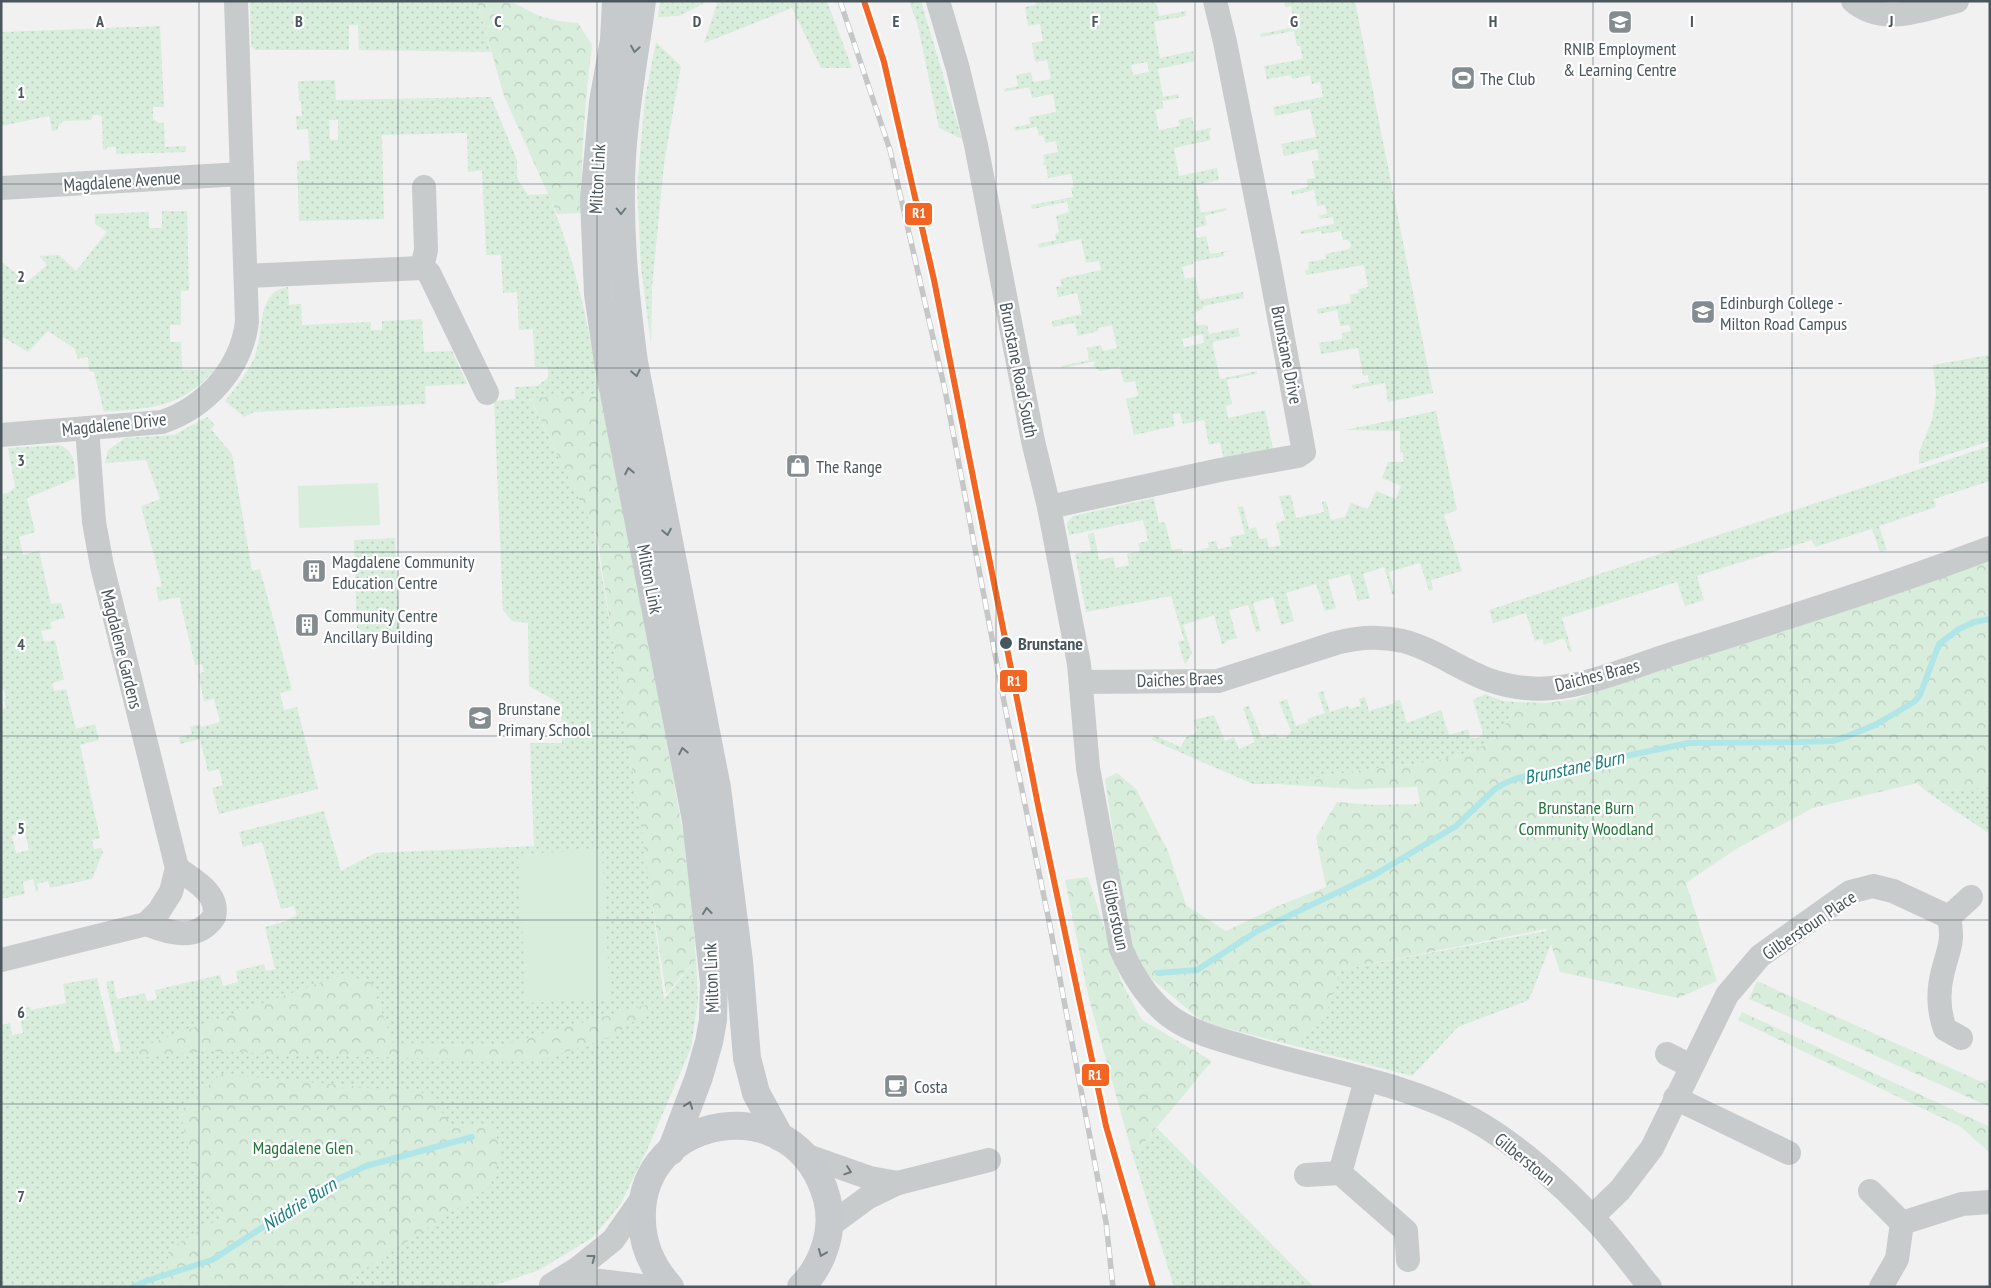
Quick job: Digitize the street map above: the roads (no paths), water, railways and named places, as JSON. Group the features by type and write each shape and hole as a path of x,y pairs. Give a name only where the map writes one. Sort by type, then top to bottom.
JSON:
{"main road":[{"name":"Milton Link","path":"642,1 627,101 622,157 622,255 626,297 634,362 717,788 737,942 747,1058 756,1094 780,1137"},
{"name":"Milton Link","path":"614,6 614,40 603,102 594,199 598,294 608,362 696,820 714,983 713,1020 708,1042 699,1077 671,1151"},
{"path":"670,1287 652,1263 645,1248 642,1235 641,1213 645,1194 651,1178 671,1151 697,1134 727,1126 748,1126 765,1130 780,1137 802,1154 814,1167 823,1186 828,1206 829,1226 823,1252 813,1272 802,1286"}],"street":[{"name":"Magdalene Drive","path":"1,435 162,422 178,417 194,408 215,389 234,362 246,332 246,276 236,1"},
{"name":"Brunstane Road South","path":"938,1 958,70 976,145 1033,441 1080,664 1085,742"},
{"name":"Brunstane Drive","path":"1048,507 1220,470 1298,456 1304,452 1272,277 1215,1"},
{"path":"1853,1 1865,10 1887,15 1957,1"},
{"name":"Magdalene Avenue","path":"1,188 242,174"},
{"path":"422,268 426,250 424,187"},
{"path":"246,276 422,268 429,272 487,393"},
{"name":"Magdalene Gardens","path":"87,428 94,522 102,566 177,868 175,882 169,898 146,924"},
{"name":"Daiches Braes","path":"1081,682 1218,681 1336,643 1355,639 1375,638 1394,639 1413,644 1482,677 1502,684 1536,688 1566,686 1632,667 1877,588 1990,548"},
{"name":"Gilberstoun","path":"1085,742 1120,948 1133,975 1154,1002 1174,1019 1203,1035 1286,1060 1366,1080 1435,1102 1473,1119 1529,1158 1592,1217 1650,1287"},
{"path":"1,960 146,924 173,933 183,934 203,929 214,917 214,902 207,891 177,868"},
{"name":"Gilberstoun Place","path":"1592,1217 1620,1190 1652,1148 1727,995 1760,956 1850,892 1873,886 1893,891 1949,917"},
{"path":"1961,1038 1944,1029 1939,1011 1942,972 1953,935 1949,917 1971,897"},
{"path":"1667,1054 1692,1066"},
{"path":"1340,1173 1366,1080"},
{"path":"1675,1098 1789,1153"},
{"path":"802,1154 870,1178 898,1183"},
{"path":"829,1226 867,1198 898,1183 989,1160"},
{"path":"1306,1175 1340,1173 1406,1231 1408,1260"},
{"path":"1870,1191 1902,1223"},
{"path":"549,1286 577,1269 613,1240 645,1194"},
{"path":"1902,1223 1962,1204 1990,1202"},
{"path":"1881,1287 1898,1259 1902,1223"},
{"path":"549,1286 592,1280 650,1287"}],"waterway":[{"name":"Brunstane Burn","path":"1158,973 1197,970 1259,930 1376,874 1456,826 1495,789 1518,778 1689,743 1832,741 1875,725 1914,702 1920,695 1939,644 1959,629 1974,622 1990,619"},
{"name":"Niddrie Burn","path":"133,1287 212,1260 334,1181 366,1166 472,1137"}],"railway":[{"path":"840,1 890,150 945,390 1106,1222 1113,1287"}],"place":[{"name":"RNIB Employment & Learning Centre","path":"1620,22"},
{"name":"The Club","path":"1463,78"},
{"name":"Edinburgh College - Milton Road Campus","path":"1703,312"},
{"name":"The Range","path":"798,466"},
{"name":"Magdalene Community Education Centre","path":"314,571"},
{"name":"Community Centre Ancillary Building","path":"307,625"},
{"name":"Brunstane","path":"1006,643"},
{"name":"Brunstane Primary School","path":"480,718"},
{"name":"Costa","path":"896,1086"}],"park label":[{"name":"Brunstane Burn Community Woodland","path":"1586,818"},
{"name":"Magdalene Glen","path":"303,1147"}]}
